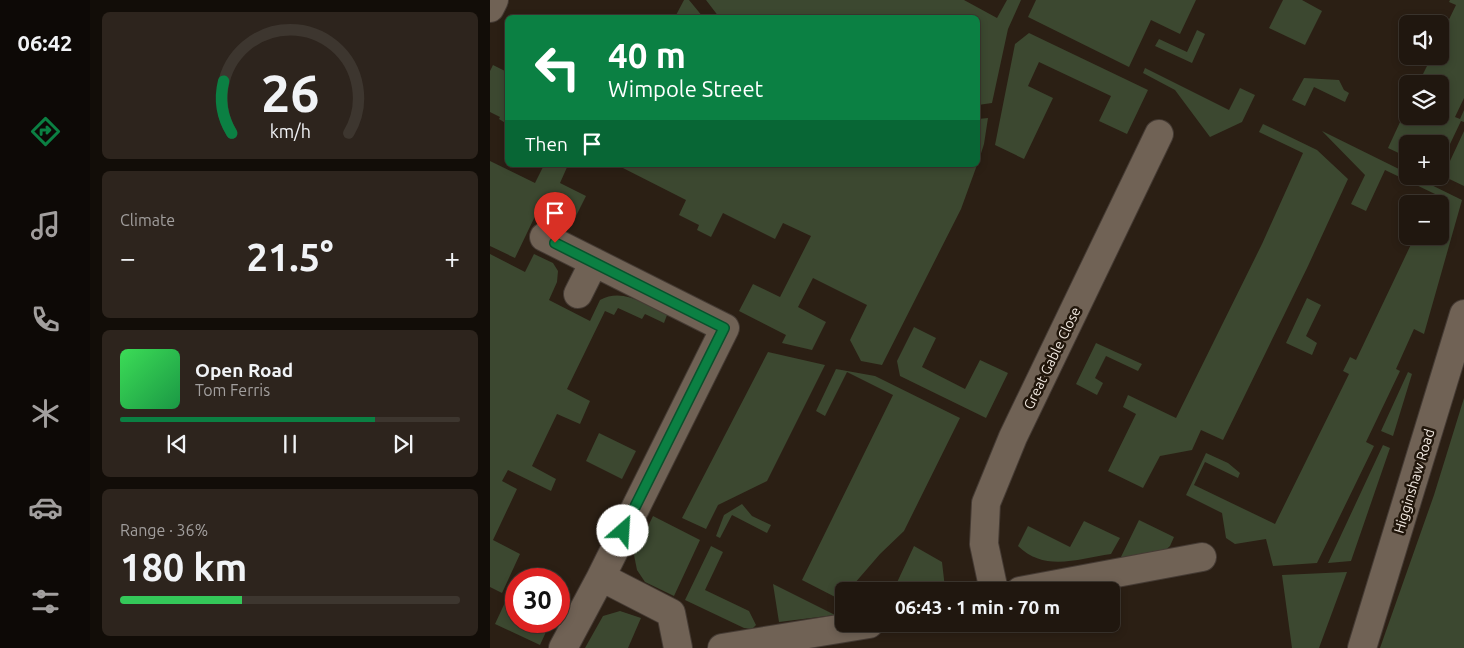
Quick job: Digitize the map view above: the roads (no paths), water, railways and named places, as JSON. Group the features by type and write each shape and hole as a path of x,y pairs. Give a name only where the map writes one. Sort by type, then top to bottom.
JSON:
{"street":[{"path":"490,8 494,0"},
{"name":"Great Gable Close","path":"992,582 984,544 986,503 1013,438 1159,134"},
{"path":"544,238 724,328 601,577 563,648"},
{"path":"578,294 594,262"},
{"name":"Higginshaw Road","path":"1362,648 1464,314"},
{"path":"1068,582 1202,557"},
{"path":"601,577 671,613 678,648"},
{"path":"722,648 835,630"}]}
